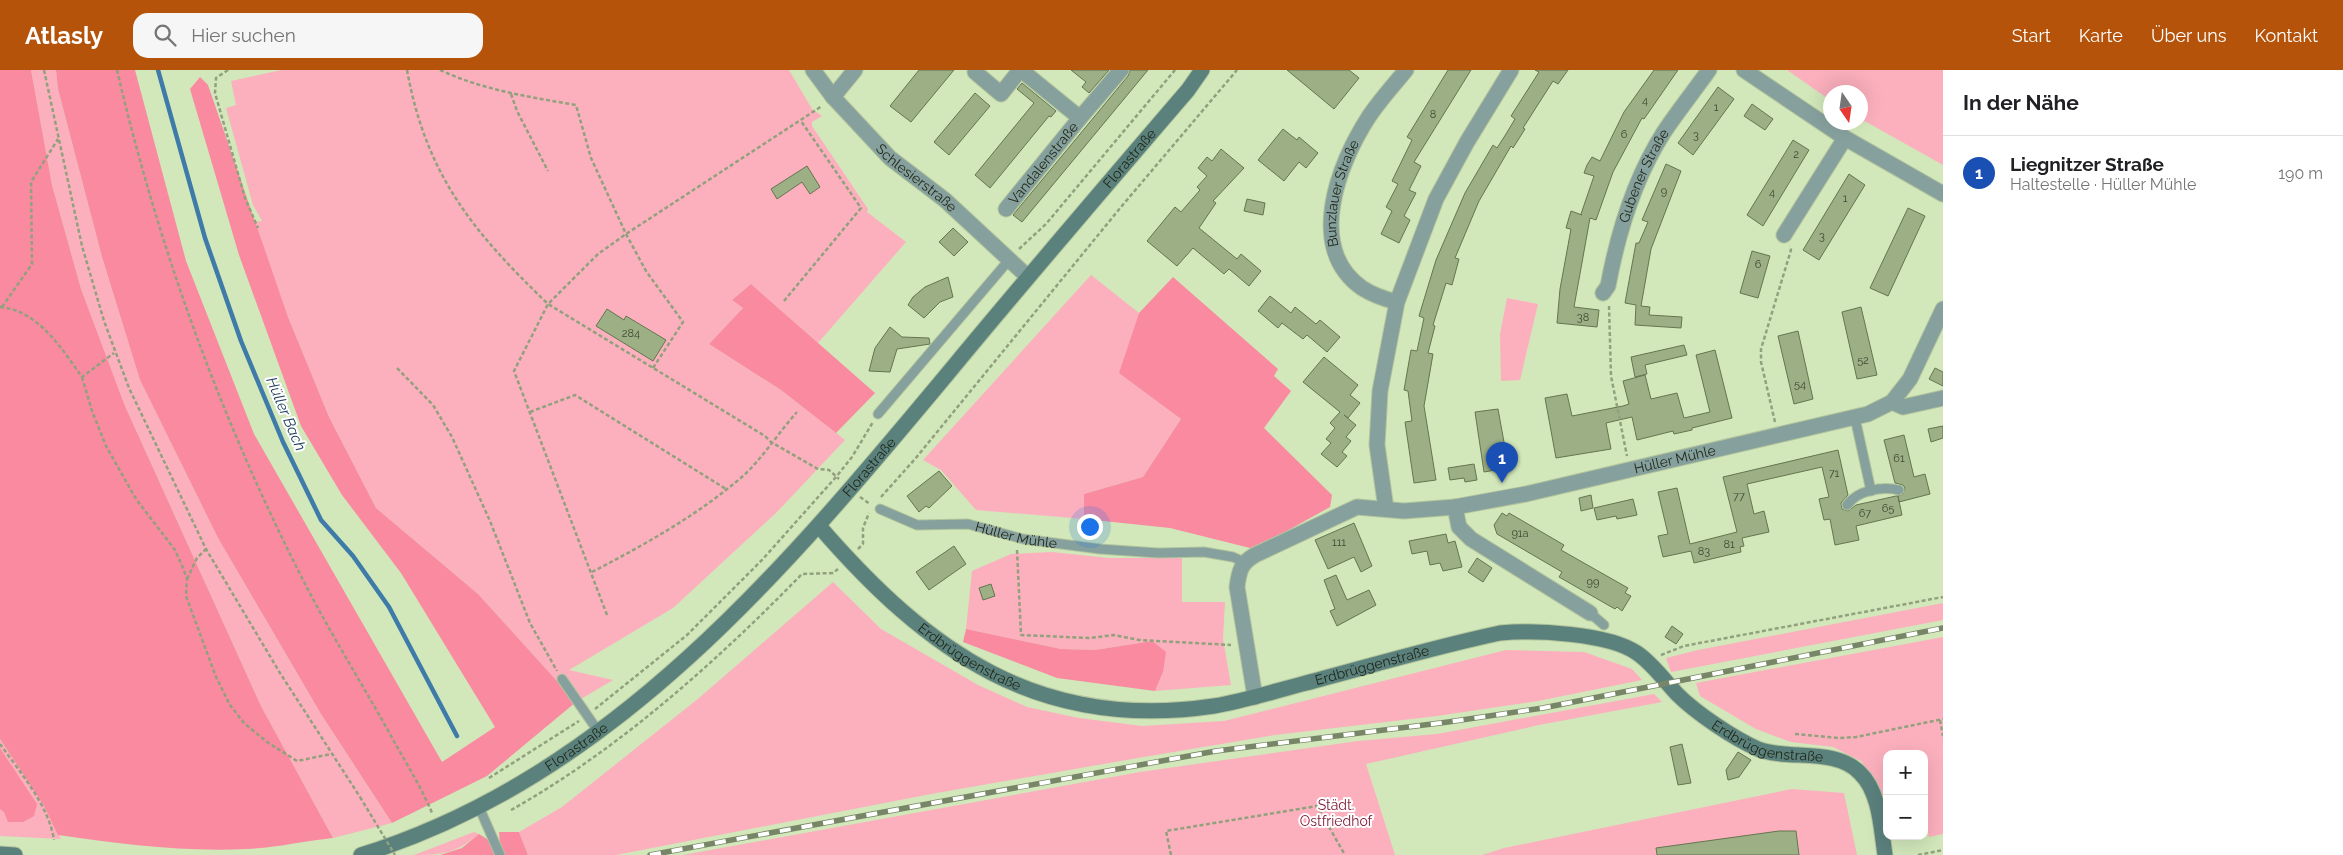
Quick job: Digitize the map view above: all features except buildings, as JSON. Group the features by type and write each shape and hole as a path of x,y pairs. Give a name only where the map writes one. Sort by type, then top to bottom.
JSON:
{"street":[{"name":"Schlesierstraße","path":"813,70 833,97 890,158 944,200 1028,277"},
{"path":"833,97 855,70"},
{"name":"Vandalenstraße","path":"977,70 975,72 1001,94 1021,70 1080,118"},
{"name":"Vandalenstraße","path":"1006,210 1121,70"},
{"name":"Florastraße","path":"361,855 437,828 501,794 598,731 709,640 819,526 1188,90 1202,70"},
{"name":"Florastraße","path":"1188,90 1210,70"},
{"name":"Bunzlauer Straße","path":"1397,302 1376,296 1360,287 1349,275 1340,261 1330,225 1342,167 1369,116 1406,70"},
{"path":"1386,509 1377,445 1380,391 1397,302 1436,200 1467,142 1512,70"},
{"name":"Gubener Straße","path":"1603,293 1608,286 1619,228 1642,173 1664,132 1709,70"},
{"path":"1744,70 1845,138 1943,194"},
{"path":"1784,235 1845,138"},
{"name":"Hüller Mühle","path":"1244,562 1357,507 1404,511 1455,506 1526,494 1856,418 1881,409 1892,402 1910,379 1943,309"},
{"path":"1892,402 1902,407 1943,398"},
{"path":"1455,506 1460,527 1471,539 1590,614"},
{"name":"Erdbrüggenstraße","path":"819,526 848,559 935,640 978,668 1020,687 1072,704 1117,709 1170,710 1214,706 1473,639 1526,631 1553,632 1617,644 1635,652 1650,663 1687,703 1752,746 1760,750 1843,762 1860,772 1869,783 1875,798 1885,855"},
{"path":"1244,562 1238,574 1237,587 1254,697"},
{"path":"0,854 15,855"}],"lane":[{"path":"878,414 1010,260"},
{"path":"1856,418 1871,491"},
{"path":"1847,505 1852,498 1871,491 1891,488 1899,490"},
{"name":"Hüller Mühle","path":"880,509 917,525 968,524 1022,539 1110,550 1158,553 1204,552 1233,557 1244,562"},
{"path":"1590,614 1604,624"},
{"path":"562,679 598,731"},
{"path":"479,807 500,855"}],"path":[{"path":"44,70 82,246 114,352 149,432 206,549 395,855"},
{"path":"117,70 134,146 186,310 258,486 303,579 405,761 437,828"},
{"path":"228,70 216,78 215,93 245,198 258,228"},
{"path":"407,70 427,146 443,178 466,215 497,253 548,304 765,436 771,442 818,469 829,470 850,490 880,509"},
{"path":"440,70 456,78 511,94 576,105 591,158 626,234 646,271 683,322 653,368"},
{"path":"1010,260 1046,224 1175,70"},
{"path":"511,94 517,111 548,171"},
{"path":"608,615 514,371 548,304 598,254 801,121 833,97"},
{"path":"784,301 861,208 801,121"},
{"path":"58,139 31,182 32,264 1,307 29,318 48,332 82,377 92,411 106,446 136,499 175,550 187,579"},
{"path":"1778,436 1761,362 1761,349 1792,250 1784,235"},
{"path":"1603,293 1609,304 1611,376 1630,470"},
{"path":"82,377 114,352"},
{"path":"397,368 433,405 452,437 490,520 530,623 562,679"},
{"path":"530,412 575,395 726,489"},
{"path":"592,572 636,549 744,475 797,412"},
{"path":"489,778 587,716 687,634 793,528 852,457 878,414"},
{"path":"1022,539 1017,550 1021,635 1090,638 1114,635 1139,640 1245,645"},
{"path":"206,549 197,558 187,579 186,596 216,677 230,705 244,723 267,742 297,761 331,754"},
{"path":"1650,663 1659,656 1684,646 1943,598"},
{"path":"1795,734 1839,738 1941,720 1943,736"},
{"path":"0,744 35,796 49,823 54,840"},
{"path":"1171,855 1166,831 1317,806 1345,855"},
{"path":"1918,855 1943,850"}],"green space":[{"path":"31,70 56,70 58,89 102,257 140,380 218,538 321,714 392,823 333,838 261,706 125,406 81,289 52,185"},
{"path":"281,70 789,70 812,109 822,116 812,122 812,126 868,209 867,212 906,242 818,343 751,284 732,300 743,308 709,344 781,390 845,440 777,512 673,608 569,670 613,680 576,702 478,594 376,508 329,417 288,317 254,222 262,221 253,205 226,108 236,105 231,81"},
{"path":"1787,70 1943,70 1943,165 1868,123 1868,85 1823,85 1823,95"},
{"path":"1091,275 1139,313 1120,373 1181,419 1143,477 1084,494 1084,519 976,510 941,470 923,460"},
{"path":"1507,298 1538,304 1520,380 1501,381 1500,334"},
{"path":"1052,552 1109,558 1182,558 1182,602 1225,602 1223,639 1231,685 1155,691 1163,672 1152,641 1095,650 1061,649 966,629 972,571 1011,554"},
{"path":"833,582 881,629 978,685 1027,707 1079,718 1142,726 1224,721 1506,650 1584,652 1632,669 1642,680 1538,701 1437,716 1275,735 1138,758 931,794 616,855 528,855 519,832 562,807 699,698"},
{"path":"1943,603 1943,620 1671,672 1666,658 1698,650"},
{"path":"1943,637 1943,834 1929,837 1928,833 1928,750 1883,750 1882,795 1861,761 1833,747 1791,742 1756,729 1700,696 1696,683"},
{"name":"Städt. Ostfriedhof","path":"1654,694 1662,702 1539,725 1366,764 1395,855 683,855 1140,772 1358,741 1437,734"},
{"path":"0,739 44,806 61,839 0,836"},
{"path":"1792,789 1844,793 1857,855 1482,855 1504,848"},
{"path":"474,832 479,834 449,852 414,855"}],"shaded area":[{"path":"0,70 31,70 52,185 81,289 125,406 261,706 333,838 268,847 222,850 152,846 58,835 44,806 0,739"},
{"path":"56,70 135,70 186,261 254,434 442,762 495,727 401,573 342,495 301,426 239,255 190,89 200,77 208,85 288,317 329,417 376,508 478,594 576,702 487,776 392,823 321,714 218,538 140,380 102,257 58,89"},
{"path":"1173,277 1278,369 1274,376 1291,391 1264,428 1332,495 1330,507 1254,549 1170,528 1084,519 1084,494 1143,477 1181,419 1119,373 1139,313"},
{"path":"751,284 875,393 836,433 781,390 709,344 743,308 732,300"},
{"path":"966,629 1061,649 1095,650 1152,641 1166,652 1163,672 1155,691 1057,678 963,642"},
{"path":"0,748 37,804 34,816 23,822 8,822 4,812 0,809"},
{"path":"499,832 519,832 528,855 505,855 500,845"},
{"path":"479,834 490,841 496,855 440,855 462,848"}],"waterway":[{"name":"Hüller Bach","path":"158,70 205,238 241,341 283,442 321,520 353,556 389,607 457,736"}],"railway":[{"path":"650,855 1216,751 1543,708 1943,628"}],"place":[{"name":"Liegnitzer Straße","path":"1502,483"}]}
